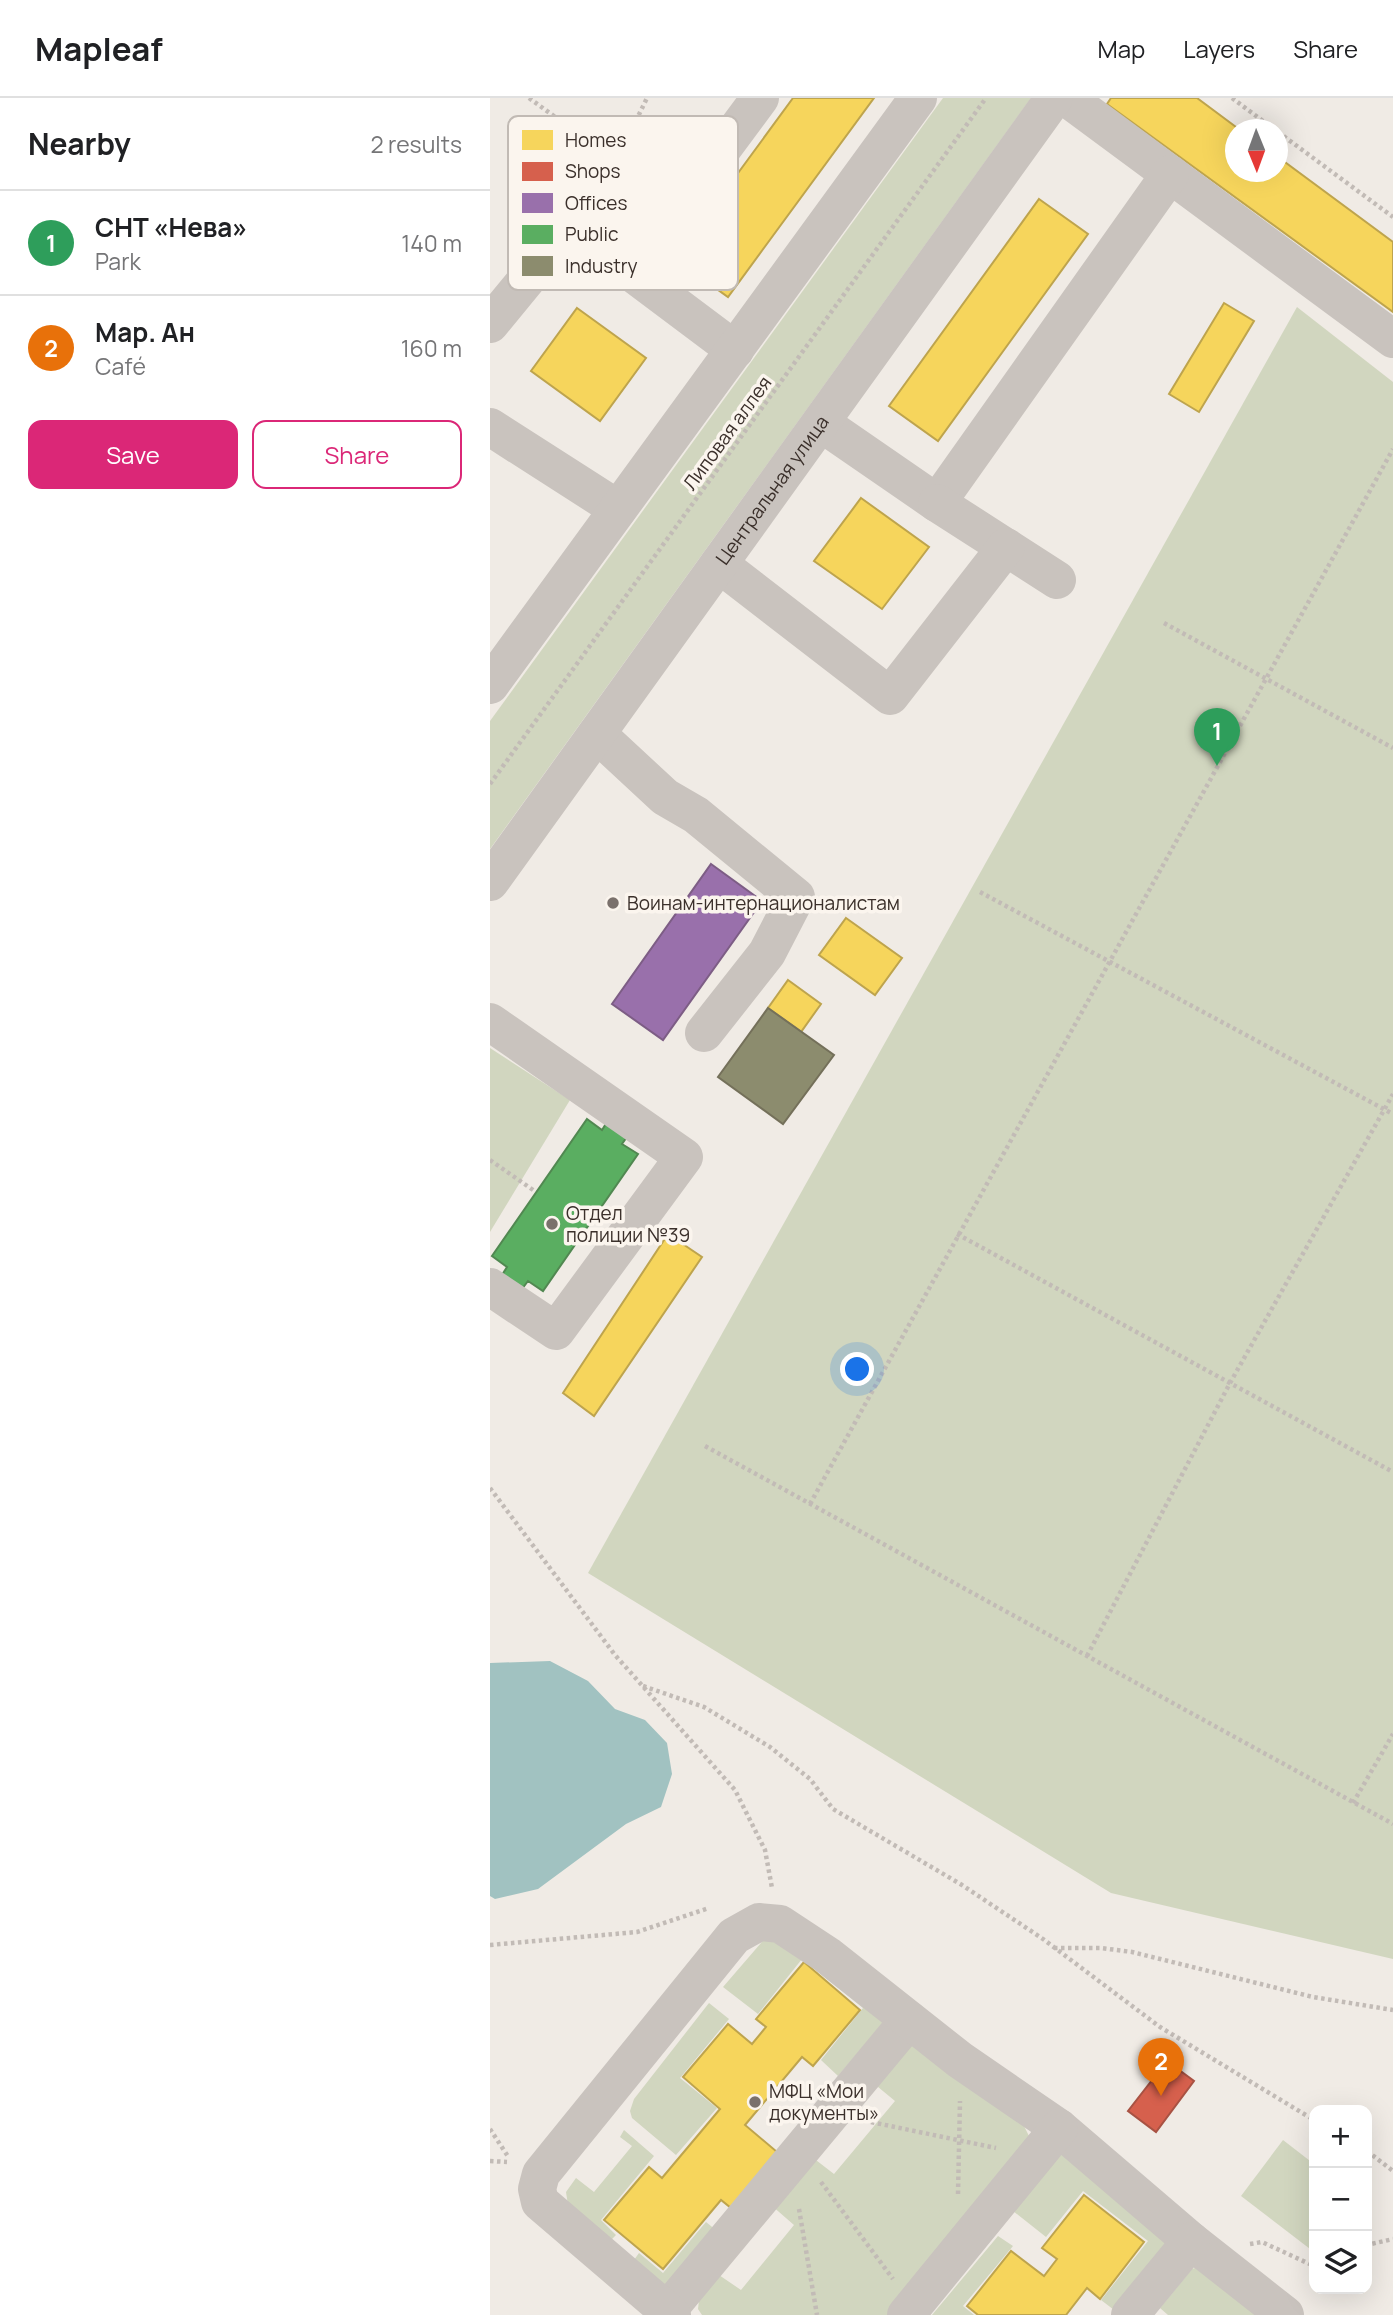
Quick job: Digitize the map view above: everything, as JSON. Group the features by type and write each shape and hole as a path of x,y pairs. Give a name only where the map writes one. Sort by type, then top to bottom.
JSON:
{"street":[{"path":"738,128 760,98"},
{"path":"490,685 918,98"},
{"name":"Центральная улица","path":"490,882 1054,98"},
{"path":"1067,98 1393,339"},
{"path":"937,503 1170,174"},
{"path":"490,324 518,290"},
{"path":"655,290 735,350"},
{"path":"821,423 937,503 1057,580"},
{"path":"490,426 618,509"},
{"path":"719,564 890,696 1006,547"},
{"path":"597,734 665,797 696,815 796,897 767,953 704,1033"},
{"path":"490,1022 684,1157 556,1331 490,1287"},
{"path":"909,2020 669,2313 540,2202 537,2189 541,2174 734,1936 759,1922 780,1924 827,1955 960,2060 1059,2128 1191,2241 1285,2315"},
{"path":"910,2311 1059,2128"},
{"path":"1130,2315 1191,2241"}],"path":[{"path":"529,98 554,116"},
{"path":"638,116 647,98"},
{"name":"Липовая аллея","path":"490,784 986,98"},
{"path":"1232,98 1260,119"},
{"path":"1288,140 1393,217"},
{"path":"810,1504 1393,449"},
{"path":"1164,623 1393,748"},
{"path":"980,892 1393,1114"},
{"path":"1087,1656 1230,1383 1393,1094"},
{"path":"490,1160 536,1192"},
{"path":"957,1234 1393,1472"},
{"path":"705,1446 1393,1824"},
{"path":"490,1488 615,1655 735,1790 765,1850 780,1924"},
{"path":"643,1686 704,1707 770,1747 810,1779 833,1809 962,1885 1054,1948 1160,2028 1309,2117"},
{"path":"1353,1802 1393,1734"},
{"path":"490,1945 637,1932 715,1906"},
{"path":"1054,1948 1101,1948 1132,1952 1313,1997 1393,2010"},
{"path":"958,2251 960,2060"},
{"path":"831,2114 1034,2156"},
{"path":"490,2129 512,2162"},
{"path":"1372,2155 1393,2171"},
{"path":"796,2158 910,2311"},
{"path":"796,2158 817,2315"},
{"path":"1372,2244 1393,2239"}],"green space":[{"path":"943,98 1031,98 490,849 490,721"},
{"path":"1297,307 1393,382 1393,1959 1111,1893 588,1573"},
{"path":"490,1048 570,1100 490,1232"},
{"path":"778,1932 883,2023 838,2076 821,2060 863,2008 802,1959 758,2014 723,1987 768,1935"},
{"path":"709,2003 729,2019 680,2078 717,2108 676,2155 632,2118 630,2111 634,2099"},
{"path":"913,2041 1021,2120 1029,2136 888,2315 702,2315 698,2309 699,2300 719,2275 741,2290 794,2225 771,2205 812,2157 834,2174 895,2101 872,2082"},
{"path":"624,2130 654,2156 601,2220 616,2235 610,2241 568,2205 566,2192 576,2178 594,2192 632,2146 620,2137"},
{"path":"1283,2140 1309,2160 1309,2248 1241,2196"},
{"path":"1070,2152 1173,2236 1118,2313 1101,2300 1148,2241 1083,2191 1046,2237 1013,2211 1056,2157"},
{"path":"706,2222 722,2235 674,2293 634,2260 639,2253 663,2273"},
{"path":"998,2236 1013,2246 963,2306 974,2315 932,2315"},
{"path":"1204,2265 1271,2315 1168,2315 1160,2308 1192,2269"}],"water":[{"path":"550,1661 588,1681 615,1709 645,1720 667,1743 672,1774 661,1807 626,1824 538,1889 495,1899 490,1896 490,1663"}],"building: Homes":[{"path":"793,98 874,98 738,283 738,173"},
{"path":"1111,98 1197,98 1225,119 1225,182 1288,182 1288,164 1393,242 1393,312 1107,104"},
{"path":"1039,199 1088,234 938,441 889,406"},
{"path":"718,290 733,290 728,297"},
{"path":"1224,303 1254,321 1199,412 1169,394"},
{"path":"577,308 646,358 600,421 531,371"},
{"path":"861,498 929,547 882,609 814,561"},
{"path":"846,918 902,958 875,995 819,955"},
{"path":"788,980 821,1004 801,1032 768,1008"},
{"path":"668,1234 702,1257 594,1416 563,1393"},
{"path":"804,1962 860,2010 813,2066 802,2057 745,2125 783,2157 736,2212 721,2200 663,2269 604,2220 649,2167 662,2178 720,2109 683,2077 728,2024 752,2044 766,2027 756,2019"},
{"path":"1084,2195 1144,2242 1100,2299 1087,2288 1066,2315 978,2315 967,2306 1011,2251 1044,2276 1057,2259 1042,2248"}],"building: Shops":[{"path":"1167,2061 1194,2081 1156,2132 1128,2111"}],"building: Offices":[{"path":"711,864 762,901 663,1040 612,1004"}],"building: Public":[{"name":"Отдел полиции №39","path":"587,1119 602,1130 609,1119 629,1134 622,1144 638,1154 543,1291 528,1281 522,1289 502,1275 507,1267 492,1256"}],"building: Industry":[{"path":"768,1008 834,1055 783,1124 718,1077"}],"place":[{"name":"СНТ «Нева»","path":"1217,766"},
{"name":"Воинам-интернационалистам","path":"613,903"},
{"name":"Отдел полиции №39","path":"552,1224"},
{"name":"Мар. Ан","path":"1161,2096"},
{"name":"МФЦ «Мои документы»","path":"755,2102"}]}
